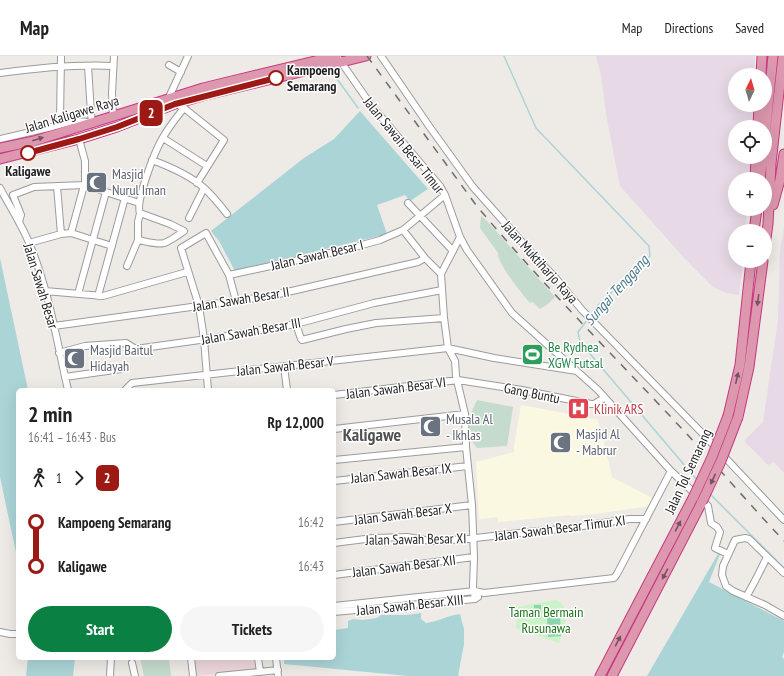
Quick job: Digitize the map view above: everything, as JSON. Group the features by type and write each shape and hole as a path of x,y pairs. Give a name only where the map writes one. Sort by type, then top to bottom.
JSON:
{"highway":[{"name":"Jalan Kaligawe Raya","path":"0,148 34,141 113,116 176,103 331,61 366,56"},
{"path":"761,68 762,56"},
{"path":"767,120 773,56"},
{"path":"772,120 782,56"},
{"name":"Jalan Kaligawe Raya","path":"0,159 79,139 117,127 176,103"},
{"path":"768,224 780,180 784,154"},
{"path":"765,164 768,224"},
{"name":"Jalan Tol Semarang","path":"600,676 694,496 712,457 728,416 740,365 750,268"},
{"name":"Jalan Tol Semarang","path":"612,676 702,502 721,461 738,417 749,367 762,268"}],"street":[{"path":"61,56 60,120 63,123"},
{"path":"113,116 112,93 114,56"},
{"path":"188,56 170,93 176,103 224,140 197,183"},
{"name":"Jalan Muktiharjo Raya","path":"381,56 474,188 554,276 582,310 784,520"},
{"name":"Jalan Sawah Besar Timur","path":"331,61 371,105 440,186 445,195 460,238 512,313 598,390 671,471 708,506 714,525 720,532 715,548 723,552"},
{"path":"168,64 181,72"},
{"path":"0,139 48,128 73,120 92,122 90,114 88,66"},
{"path":"0,73 38,68 113,66"},
{"path":"127,266 138,240 138,222 140,213 139,203 152,160 176,103"},
{"path":"162,138 207,166"},
{"path":"71,233 85,185 85,161 79,139"},
{"path":"152,160 165,165 204,188 227,214"},
{"path":"19,222 21,215 12,196 34,187 85,185 139,203"},
{"path":"57,186 60,234"},
{"name":"Jalan Sawah Besar","path":"0,188 30,243 45,291 68,388"},
{"path":"189,218 204,188"},
{"path":"78,294 106,192"},
{"name":"Jalan Sawah Besar I","path":"230,275 344,250 380,240 403,230 445,195"},
{"path":"98,296 125,198"},
{"path":"408,203 453,250"},
{"path":"138,240 162,245 184,232 170,224 140,213"},
{"path":"403,230 425,258 442,274"},
{"path":"30,243 60,234 71,233 112,246"},
{"path":"208,388 204,339 199,306 187,272 181,248 206,233 230,275 236,301"},
{"path":"460,238 442,274 442,290 448,348 455,361 456,376 465,414 466,446 474,538 475,599"},
{"name":"Jalan Sawah Besar II","path":"54,326 270,296 418,262 425,258"},
{"path":"45,291 103,296 187,272"},
{"name":"Jalan Sawah Besar III","path":"59,352 86,346 126,343 134,348 143,348 204,339 296,324 374,303 442,290"},
{"path":"296,324 302,340 376,323 444,318"},
{"name":"Jalan Sawah Besar V","path":"128,388 132,383 448,348 494,358 576,371"},
{"path":"284,366 287,388"},
{"path":"65,377 120,369"},
{"name":"Jalan Sawah Besar VI","path":"336,395 458,380"},
{"name":"Gang Buntu","path":"458,380 522,390 591,404 594,404 604,398"},
{"path":"336,428 465,414"},
{"path":"336,460 466,446"},
{"name":"Jalan Sawah Besar IX","path":"336,481 468,466"},
{"path":"646,519 671,471"},
{"name":"Jalan Sawah Besar X","path":"336,522 472,505"},
{"name":"Jalan Sawah Besar Timur XI","path":"474,538 562,529 630,519 646,519"},
{"name":"Jalan Sawah Besar XIII","path":"336,612 475,599 484,593 614,578 646,519"},
{"name":"Jalan Sawah Besar XI","path":"336,543 373,538 407,538 431,541 474,538"},
{"path":"784,573 749,539 744,538 735,540 723,552 722,576 723,582 726,586 733,591 765,605 784,616"},
{"name":"Jalan Sawah Besar XII","path":"336,575 474,557"},
{"path":"746,597 767,557"},
{"name":"Jalan Sawah Besar XIII","path":"336,606 474,589 484,593"},
{"path":"0,632 16,634"},
{"path":"0,637 10,634"},
{"path":"110,676 111,660"},
{"path":"191,660 193,676"},
{"path":"258,660 260,672"},
{"path":"219,676 260,672 278,673 276,660"},
{"path":"132,663 135,676"}],"shaded area":[{"path":"596,56 755,56 754,68 728,68 728,112 754,112 753,120 728,120 728,164 750,164 750,172 728,172 728,216 746,216 746,224 728,224 728,268 742,268 739,295 726,293 713,287 686,260 620,186 606,114 601,75"},
{"path":"784,228 784,473 774,462 768,465 744,441 763,422 778,320 780,251"},
{"path":"521,405 597,419 612,477 654,499 650,506 595,514 499,522 498,517 479,519 476,462 514,452"},
{"path":"193,660 256,660 257,670 195,676"}],"green space":[{"path":"481,216 555,297 548,304 540,309 533,302 530,303 516,286 501,264 498,253 480,228"},
{"path":"477,400 513,407 507,446 477,448 471,440 469,418"},
{"name":"Taman Bermain Rusunawa","path":"556,600 561,603 565,614 564,626 559,643 516,628 518,607"},
{"path":"534,605 541,605 541,619 534,619"},
{"path":"560,616 561,636 548,637 547,617"},
{"path":"140,660 169,660 171,676 144,676"}],"water":[{"path":"360,111 428,189 410,201 405,195 377,205 387,234 235,271 219,241 211,231 304,158 334,139"},
{"path":"0,258 28,388 16,388 16,553 0,477"},
{"path":"718,554 720,554 709,582 784,621 784,652 782,657 784,659 784,676 647,676"},
{"path":"421,613 421,619 426,623 460,614 464,629 464,644 458,676 408,676 284,664 284,660 336,660 336,630 348,628 348,621 353,619 363,620 377,618 381,615 407,615"},
{"path":"28,660 75,660 73,676 26,676"}],"waterway":[{"name":"Sungai Tenggang","path":"504,56 536,128 649,246 650,256 597,306 590,316"},
{"path":"330,69 358,108"},
{"name":"Sungai Tenggang","path":"588,319 578,332 580,342 697,480"},
{"name":"Sungai Tenggang","path":"709,493 784,568"}],"railway":[{"path":"367,56 476,205 557,297 698,446 784,541"}],"bus line":[{"name":"2","path":"28,153 117,127 175,104 276,78"}],"place":[{"name":"Kampoeng Semarang","path":"276,78"},
{"name":"Kaligawe","path":"28,153"},
{"name":"Masjid Nurul Iman","path":"97,182"},
{"name":"Be Rydhea XGW Futsal","path":"533,355"},
{"name":"Masjid Baitul Hidayah","path":"75,358"},
{"name":"Klinik ARS","path":"579,409"},
{"name":"Musala Al - Ikhlas","path":"430,427"},
{"name":"Masjid Al - Mabrur","path":"561,442"}],"district":[{"name":"Kaligawe","path":"372,434"}]}
